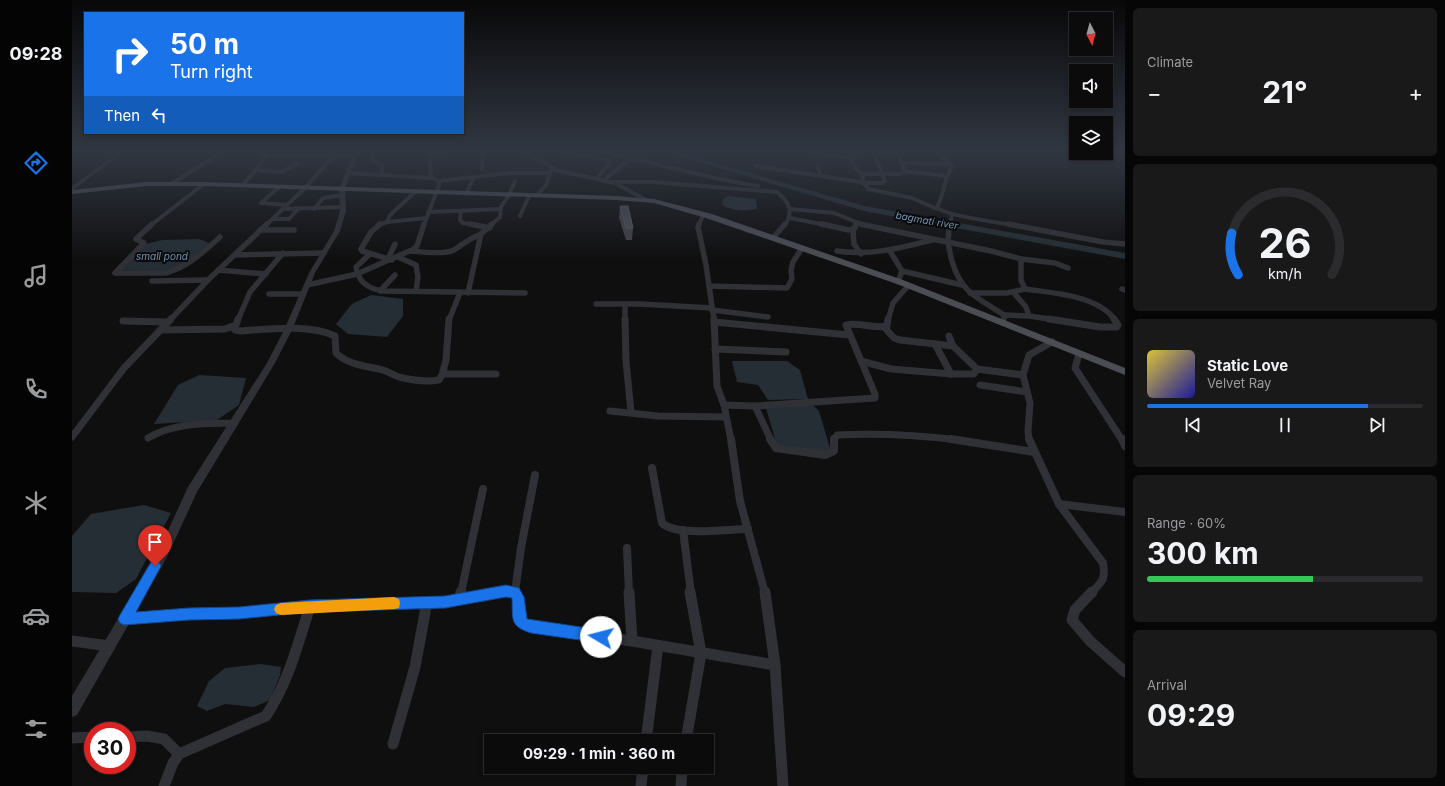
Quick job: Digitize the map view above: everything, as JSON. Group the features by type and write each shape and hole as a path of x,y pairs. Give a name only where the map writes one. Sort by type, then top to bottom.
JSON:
{"main road":[{"path":"72,191 113,187"},
{"path":"273,187 342,192 415,192 646,200 704,215 1003,318 1079,354 1125,372"}],"street":[{"path":"201,187 141,233 136,239 144,243 115,273 174,272 187,265 220,237"},
{"path":"279,187 261,203 298,209 343,207"},
{"path":"72,710 163,553 192,490 271,363 288,330 305,289 337,231 343,207 342,192 344,187"},
{"path":"269,294 305,289 357,274 411,251 417,246 428,212 438,193 439,187"},
{"path":"466,194 469,187"},
{"path":"411,251 430,253 453,250 468,239 481,234 490,228 500,217 501,209 513,187"},
{"path":"520,216 532,196 544,187"},
{"path":"621,187 646,200"},
{"path":"711,187 777,192"},
{"path":"760,187 777,192 786,199 790,209 790,218 786,226 773,238"},
{"path":"867,187 871,189 886,191 912,198 952,215 1103,242 1125,244"},
{"path":"937,209 943,197 944,187"},
{"path":"72,437 124,368 167,322 218,270 305,188"},
{"path":"314,209 323,198 342,192"},
{"path":"387,222 390,215 415,192"},
{"path":"272,219 289,219 298,209"},
{"path":"428,212 501,209"},
{"path":"790,209 834,213 862,226 992,251 1020,259 1055,263 1068,268"},
{"path":"461,211 460,220 463,223 490,228"},
{"path":"704,215 698,227 706,265 714,322 717,386 724,405 734,453 740,501 767,600 775,665 783,786"},
{"path":"952,215 948,242 953,264 962,285 970,293 1003,318 1029,316 1100,327 1117,327 1118,325 1107,312 1085,300 1074,297 1025,289 1014,293 970,293"},
{"path":"390,260 370,254 361,249 367,235 377,226 387,222 426,218"},
{"path":"790,218 853,230"},
{"path":"856,223 853,230 854,244 861,254"},
{"path":"260,230 294,230"},
{"path":"468,293 481,234"},
{"path":"837,251 861,254 878,253 934,240"},
{"path":"390,260 395,244"},
{"path":"709,286 787,288 792,279 791,265 793,259 802,248"},
{"path":"890,251 902,271 962,285"},
{"path":"160,330 225,329 233,327 236,324 250,292 283,253"},
{"path":"235,255 324,253"},
{"path":"370,254 356,265 357,274 371,289 380,291 525,293"},
{"path":"398,257 416,265 418,276 416,291"},
{"path":"1020,259 1021,280 1025,289"},
{"path":"218,270 266,274"},
{"path":"898,282 902,271"},
{"path":"380,291 395,275"},
{"path":"152,281 208,280"},
{"path":"885,328 888,326 888,311 892,302 908,286"},
{"path":"233,327 235,330 241,331 312,330 332,334 335,336 338,356 365,367 380,369 399,377 428,381 439,380 443,374 446,356 449,320 452,309 460,293"},
{"path":"1014,293 1026,307 1029,316"},
{"path":"596,304 625,304 712,309 768,317"},
{"path":"625,304 626,361 631,412"},
{"path":"123,321 167,322"},
{"path":"714,322 850,335"},
{"path":"724,405 756,406 875,398 875,394 846,327 848,324 885,328 896,339 953,346"},
{"path":"949,336 953,346 977,369 1023,375"},
{"path":"1052,342 1029,355 1023,375 1030,403 1028,431 1034,452 1059,504 1103,563 1105,573 1103,580 1075,610 1072,620 1079,631 1095,647 1125,672"},
{"path":"935,344 951,374"},
{"path":"715,349 786,352"},
{"path":"1079,354 1075,368 1116,429 1125,446"},
{"path":"861,361 891,369 951,374 974,374 977,369"},
{"path":"443,374 496,374"},
{"path":"980,385 1027,392"},
{"path":"756,406 773,445 783,450 825,455 834,451 834,438 837,436 904,434 964,441 1034,452"},
{"path":"610,411 658,416 726,417"},
{"path":"148,438 157,431 169,427 198,424 234,423"},
{"path":"652,468 662,523 671,529 748,529"},
{"path":"514,592 520,548 535,475"},
{"path":"459,600 483,489"},
{"path":"1059,504 1125,512"},
{"path":"683,530 701,653 687,734"},
{"path":"627,548 632,641"},
{"path":"124,619 189,614 239,613 310,606 459,600 506,591 514,592 518,597 520,620 522,624 531,627 632,641 775,665"},
{"path":"393,744 415,667 427,602"},
{"path":"164,786 173,763 179,754 266,716 274,705 286,676 310,606"},
{"path":"72,641 110,646"},
{"path":"647,734 658,646"},
{"path":"136,737 147,736 164,739 179,754"},
{"path":"72,738 84,737"},
{"path":"641,786 642,774"},
{"path":"680,786 681,774"}],"water":[{"path":"729,196 756,199 757,209 739,210 722,205 723,199"},
{"name":"small pond","path":"199,239 209,243 184,265 164,271 120,270 146,244 162,240"},
{"path":"371,295 403,299 403,316 387,337 348,334 336,324 352,304"},
{"path":"732,361 787,361 800,370 808,399 768,400 758,385 737,382"},
{"path":"199,375 246,378 239,405 217,420 154,424 178,385"},
{"path":"813,405 819,411 830,448 823,453 777,446 766,408"},
{"path":"144,505 171,513 136,579 116,593 72,592 72,536 91,514"},
{"path":"261,664 281,667 280,675 270,700 254,707 225,704 207,711 197,706 209,681 225,668"}],"building":[{"path":"620,206 628,206 633,228 626,228"}],"waterway":[{"name":"bagmati river","path":"792,187 864,208 1125,256"}],"slow traffic":[{"path":"281,609 310,606 394,603"}],"route":[{"path":"155,566 124,619 189,614 239,613 310,606 445,602 506,591 514,592 518,597 520,620 522,624 531,627 601,637"}]}
